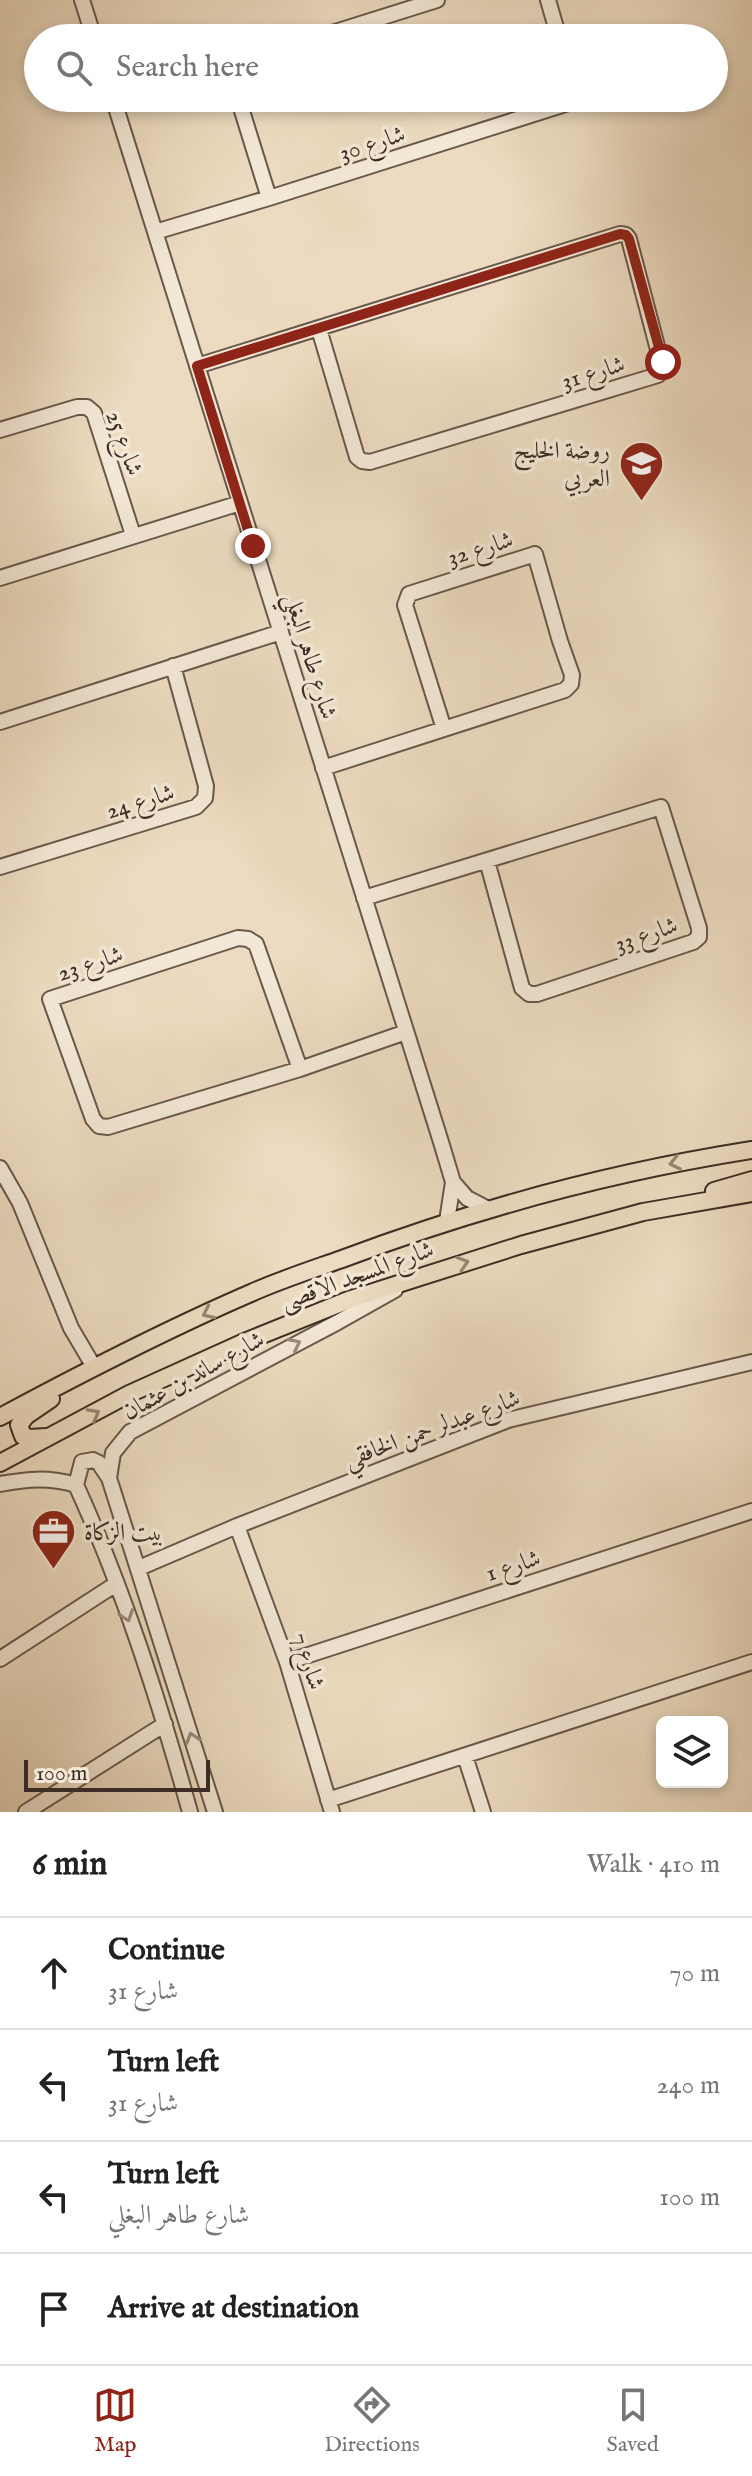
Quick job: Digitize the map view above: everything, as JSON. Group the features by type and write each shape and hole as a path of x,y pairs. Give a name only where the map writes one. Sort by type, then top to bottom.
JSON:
{"main road":[{"name":"شارع المسجد الاقصى","path":"0,1417 90,1369 253,1292 447,1221 678,1162 752,1152"},
{"path":"643,1212 752,1180"},
{"name":"شارع المسجد الاقصى","path":"0,1463 129,1394 242,1343 351,1299 521,1245 643,1212 752,1193"},
{"path":"54,1435 23,1436 19,1425 26,1416 90,1369"}],"street":[{"path":"82,0 90,24"},
{"path":"361,24 437,0"},
{"path":"548,0 555,24"},
{"name":"شارع طاهر البغلي","path":"117,112 453,1182 447,1221"},
{"path":"242,112 269,198"},
{"name":"شارع 30","path":"155,232 540,112"},
{"name":"شارع 31","path":"197,366 620,234 629,239 663,369 658,375 644,380 370,462 357,457 319,329"},
{"name":"شارع 25","path":"0,430 77,407 87,407 94,413 133,535"},
{"path":"0,578 240,503"},
{"name":"شارع 32","path":"323,768 444,729 565,690 571,684 572,675 535,554 409,594 406,599 405,605 444,729"},
{"path":"0,722 281,632"},
{"name":"شارع 24","path":"0,867 196,807 205,798 206,786 173,666"},
{"name":"شارع 33","path":"364,898 661,807 699,928 699,937 693,942 566,985 529,994 522,988 487,861"},
{"name":"شارع 23","path":"300,1069 256,944 248,939 238,938 50,999 93,1119 99,1126 108,1127 300,1069 406,1032"},
{"path":"0,1168 20,1203 90,1369"},
{"path":"453,1182 467,1198 488,1209"},
{"name":"شارع ساند بن عثمان","path":"109,1478 113,1453 130,1432 418,1277"},
{"name":"شارع عبدلر حمن الخافقي","path":"139,1568 237,1526 508,1420 752,1362"},
{"path":"190,1812 165,1724 101,1539 76,1485 79,1468 82,1462 88,1460 99,1463 109,1478 215,1812"},
{"path":"0,1484 33,1478 76,1485"},
{"name":"شارع 1","path":"287,1662 752,1511"},
{"name":"شارع 7","path":"237,1526 287,1662 330,1806"},
{"path":"0,1659 116,1584"},
{"path":"330,1806 465,1756 752,1662"},
{"path":"26,1812 46,1806 165,1724"},
{"path":"465,1756 483,1812"}],"place":[{"name":"روضة الخليج العربي","path":"641,503"},
{"name":"بيت الزكاة","path":"53,1571"}],"route":[{"path":"253,546 197,366 620,234 629,239 663,362"}]}
